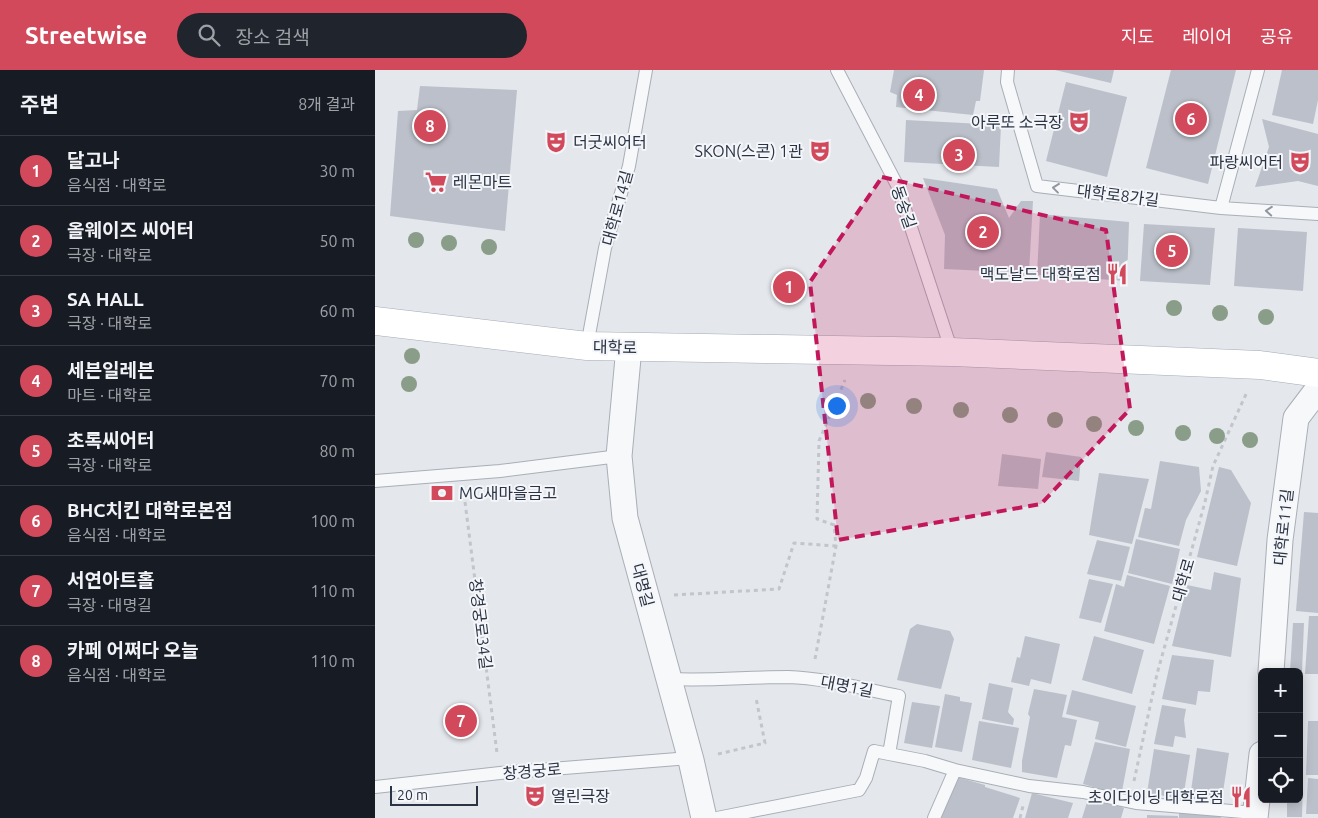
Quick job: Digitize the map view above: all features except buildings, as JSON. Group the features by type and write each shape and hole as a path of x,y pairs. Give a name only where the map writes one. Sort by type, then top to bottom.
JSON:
{"main road":[{"name":"대학로","path":"375,321 587,346 952,352 1260,365 1318,373"}],"street":[{"name":"대명길","path":"629,347 619,456 625,518 669,679 704,818"},
{"name":"대학로11길","path":"1271,668 1280,540 1297,418 1318,389"},
{"path":"1255,815 1262,758"}],"lane":[{"name":"대학로14길","path":"587,346 605,248 629,166 646,70"},
{"name":"동숭길","path":"837,70 897,185 952,352"},
{"name":"대학로8가길","path":"1008,70 1007,82 1037,186 1221,208 1318,214"},
{"path":"1221,208 1258,70"},
{"path":"375,481 501,471 619,456"},
{"name":"대명1길","path":"669,679 811,679 899,696 889,754"},
{"path":"717,818 859,790 866,778 874,751 1029,786 1083,792 1137,803 1255,815"},
{"name":"창경궁로","path":"375,787 500,773 690,759"},
{"path":"935,818 955,770"}],"path":[{"path":"811,679 836,546 834,525 817,519 819,441 857,351"},
{"name":"대학로","path":"1137,803 1132,786 1157,674 1205,502 1213,466 1260,365"},
{"name":"창경궁로34길","path":"462,474 500,773"},
{"path":"646,596 779,589 793,543 836,546"},
{"path":"690,759 765,743 752,679"}],"highlighted area":[{"path":"882,177 1106,230 1130,409 1041,504 838,540 810,282"}],"place":[{"name":"세븐일레븐","path":"919,95"},
{"name":"BHC치킨 대학로본점","path":"1191,119"},
{"name":"아루또 소극장","path":"1079,122"},
{"name":"카페 어쩌다 오늘","path":"430,126"},
{"name":"더굿씨어터","path":"556,142"},
{"name":"SKON(스콘) 1관","path":"820,151"},
{"name":"SA HALL","path":"959,155"},
{"name":"파랑씨어터","path":"1300,162"},
{"name":"레몬마트","path":"436,182"},
{"name":"올웨이즈 씨어터","path":"983,232"},
{"name":"초록씨어터","path":"1172,251"},
{"name":"맥도날드 대학로점","path":"1117,274"},
{"name":"달고나","path":"789,287"},
{"name":"MG새마을금고","path":"442,493"},
{"name":"서연아트홀","path":"461,721"},
{"name":"열린극장","path":"535,796"},
{"name":"초이다이닝 대학로점","path":"1241,797"}]}
